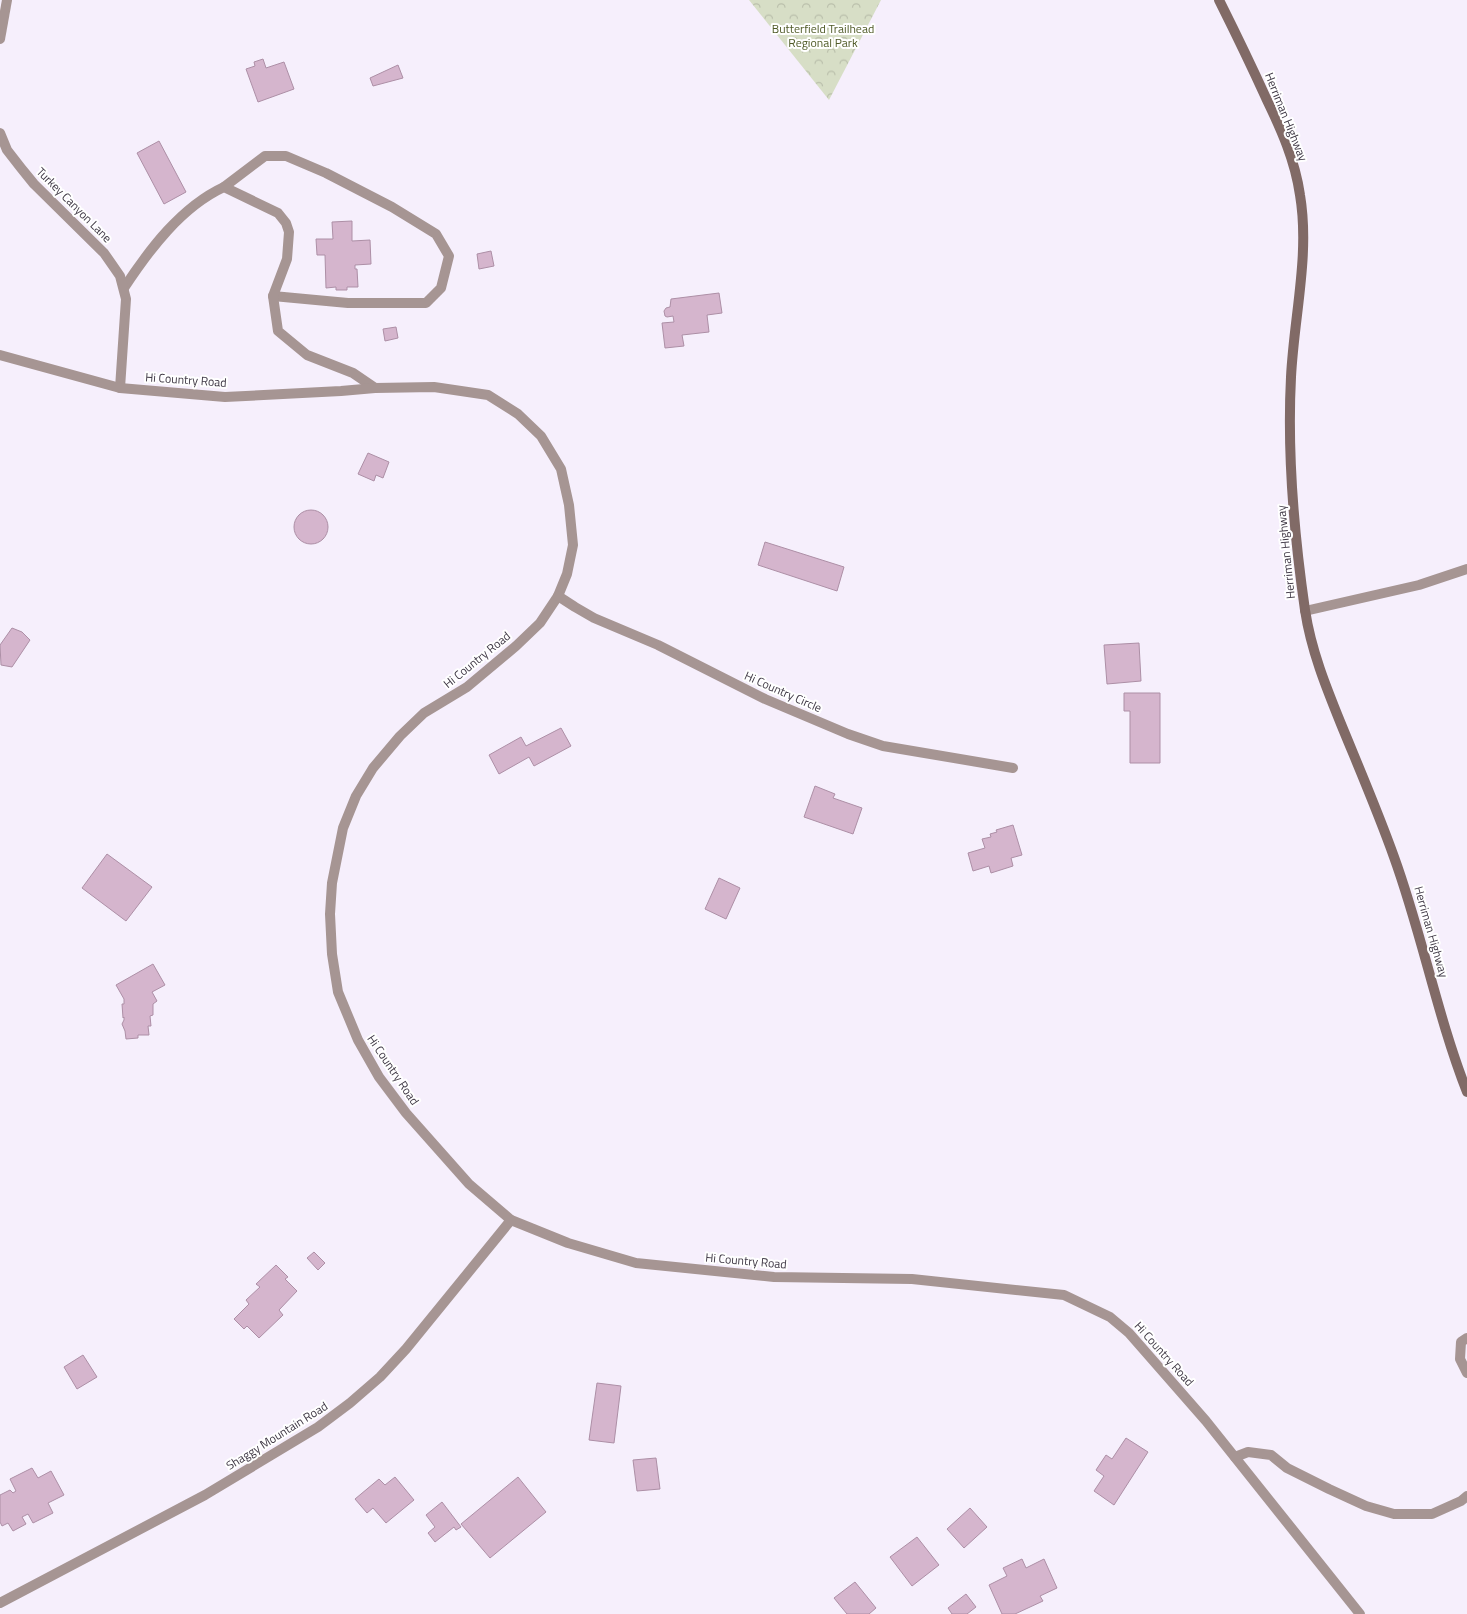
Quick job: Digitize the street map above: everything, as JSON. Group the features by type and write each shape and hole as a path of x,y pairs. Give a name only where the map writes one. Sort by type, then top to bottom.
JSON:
{"main road":[{"name":"Herriman Highway","path":"1219,0 1247,56 1286,143 1294,167 1301,200 1304,255 1291,374 1290,435 1294,515 1305,611 1313,648 1319,668 1379,816 1404,884 1453,1052 1467,1092"}],"street":[{"path":"0,39 8,0"},
{"name":"Turkey Canyon Lane","path":"0,133 7,150 34,184 104,253 120,276 126,299 120,388"},
{"path":"124,288 142,259 180,217 265,156 286,156 326,173 400,211 436,234 449,256 441,288 426,303 348,303 273,296"},
{"path":"224,187 278,213 286,224 289,232 286,259 273,296 278,331 307,355 353,373 375,388"},
{"name":"Hi Country Road","path":"0,355 120,388 225,397 341,392 375,388 434,388 488,395 518,414 541,436 561,469 570,505 573,545 567,574 558,596 540,623 516,646 467,687 424,714 400,736 373,768 356,796 343,828 332,883 330,914 332,954 338,992 358,1040 379,1077 406,1113 469,1184 511,1220 568,1243 636,1263 774,1277 912,1279 1064,1295 1110,1317 1129,1333 1206,1421 1360,1614"},
{"path":"1305,611 1419,585 1467,570"},
{"name":"Hi Country Circle","path":"558,596 594,618 658,645 766,699 848,734 882,746 1013,768"},
{"name":"Shaggy Mountain Road","path":"0,1602 205,1495 311,1432 342,1409 380,1377 406,1349 511,1220"},
{"path":"1467,1338 1461,1342 1460,1359 1467,1373"},
{"path":"1235,1457 1248,1452 1271,1455 1287,1468 1329,1489 1366,1506 1394,1514 1432,1514 1467,1496"}],"green space":[{"name":"Butterfield Trailhead Regional Park","path":"749,0 881,0 829,100"}],"building":[{"path":"263,59 266,68 284,62 294,89 258,102 246,69 255,66 254,62"},
{"path":"398,65 403,78 373,86 370,78"},
{"path":"159,141 186,192 164,204 137,153"},
{"path":"352,221 352,241 370,240 371,264 355,265 358,287 347,287 347,290 336,290 336,287 326,288 325,255 317,255 316,239 333,239 332,222"},
{"path":"491,251 494,266 479,269 477,254"},
{"path":"719,293 722,313 707,315 709,332 682,335 684,346 665,348 662,323 674,322 673,316 665,316 664,311 670,307 671,299"},
{"path":"396,327 398,338 385,341 383,329"},
{"path":"368,453 389,462 383,478 376,475 374,481 358,474"},
{"path":"311,510 318,511 323,515 327,520 327,534 323,539 318,543 311,544 304,543 299,539 295,534 294,527 295,520 299,515 304,511"},
{"path":"765,542 844,567 837,591 758,565"},
{"path":"12,628 22,632 30,640 12,667 1,665 0,645"},
{"path":"1139,643 1141,681 1107,684 1104,645"},
{"path":"1124,693 1160,693 1160,763 1130,763 1130,711 1124,711"},
{"path":"561,728 571,746 534,766 529,757 499,774 489,755 521,737 526,746"},
{"path":"815,786 835,794 833,798 862,808 853,834 804,817"},
{"path":"1013,825 1022,855 1011,858 1013,866 991,873 989,866 973,871 968,853 985,848 982,839 991,837 990,834 997,832 996,830"},
{"path":"107,854 152,887 126,921 82,888"},
{"path":"719,878 740,888 726,919 705,909"},
{"path":"153,964 165,985 152,992 157,1001 153,1004 153,1015 150,1016 151,1026 148,1026 149,1035 138,1035 138,1038 126,1039 122,1024 124,1020 122,1004 124,1004 124,999 116,985"},
{"path":"314,1252 325,1263 318,1270 307,1258"},
{"path":"276,1265 288,1277 285,1279 297,1291 279,1310 283,1315 259,1338 247,1326 244,1329 234,1319 249,1304 246,1300 260,1287 256,1284"},
{"path":"83,1355 97,1377 77,1389 64,1367"},
{"path":"597,1383 621,1386 614,1443 589,1440"},
{"path":"1126,1438 1148,1452 1114,1505 1094,1491 1104,1476 1096,1470 1106,1455 1112,1459"},
{"path":"656,1458 660,1489 637,1491 633,1460"},
{"path":"32,1468 38,1478 51,1471 64,1495 48,1503 53,1513 33,1523 28,1514 22,1517 26,1524 13,1531 8,1523 2,1526 0,1522 0,1495 10,1490 13,1493 16,1491 10,1479"},
{"path":"395,1477 414,1500 386,1523 373,1508 367,1513 355,1499 379,1479 385,1485"},
{"path":"518,1477 546,1512 490,1558 461,1524"},
{"path":"442,1502 461,1527 456,1530 454,1527 435,1542 428,1533 435,1527 426,1515"},
{"path":"970,1508 987,1527 964,1548 947,1529"},
{"path":"917,1537 939,1565 912,1586 890,1557"},
{"path":"1022,1559 1026,1568 1044,1559 1057,1588 1040,1596 1043,1601 1015,1614 1002,1614 989,1585 1007,1576 1003,1568"},
{"path":"855,1582 876,1608 869,1614 847,1614 834,1598"},
{"path":"966,1594 976,1607 967,1614 952,1614 948,1608"}]}
